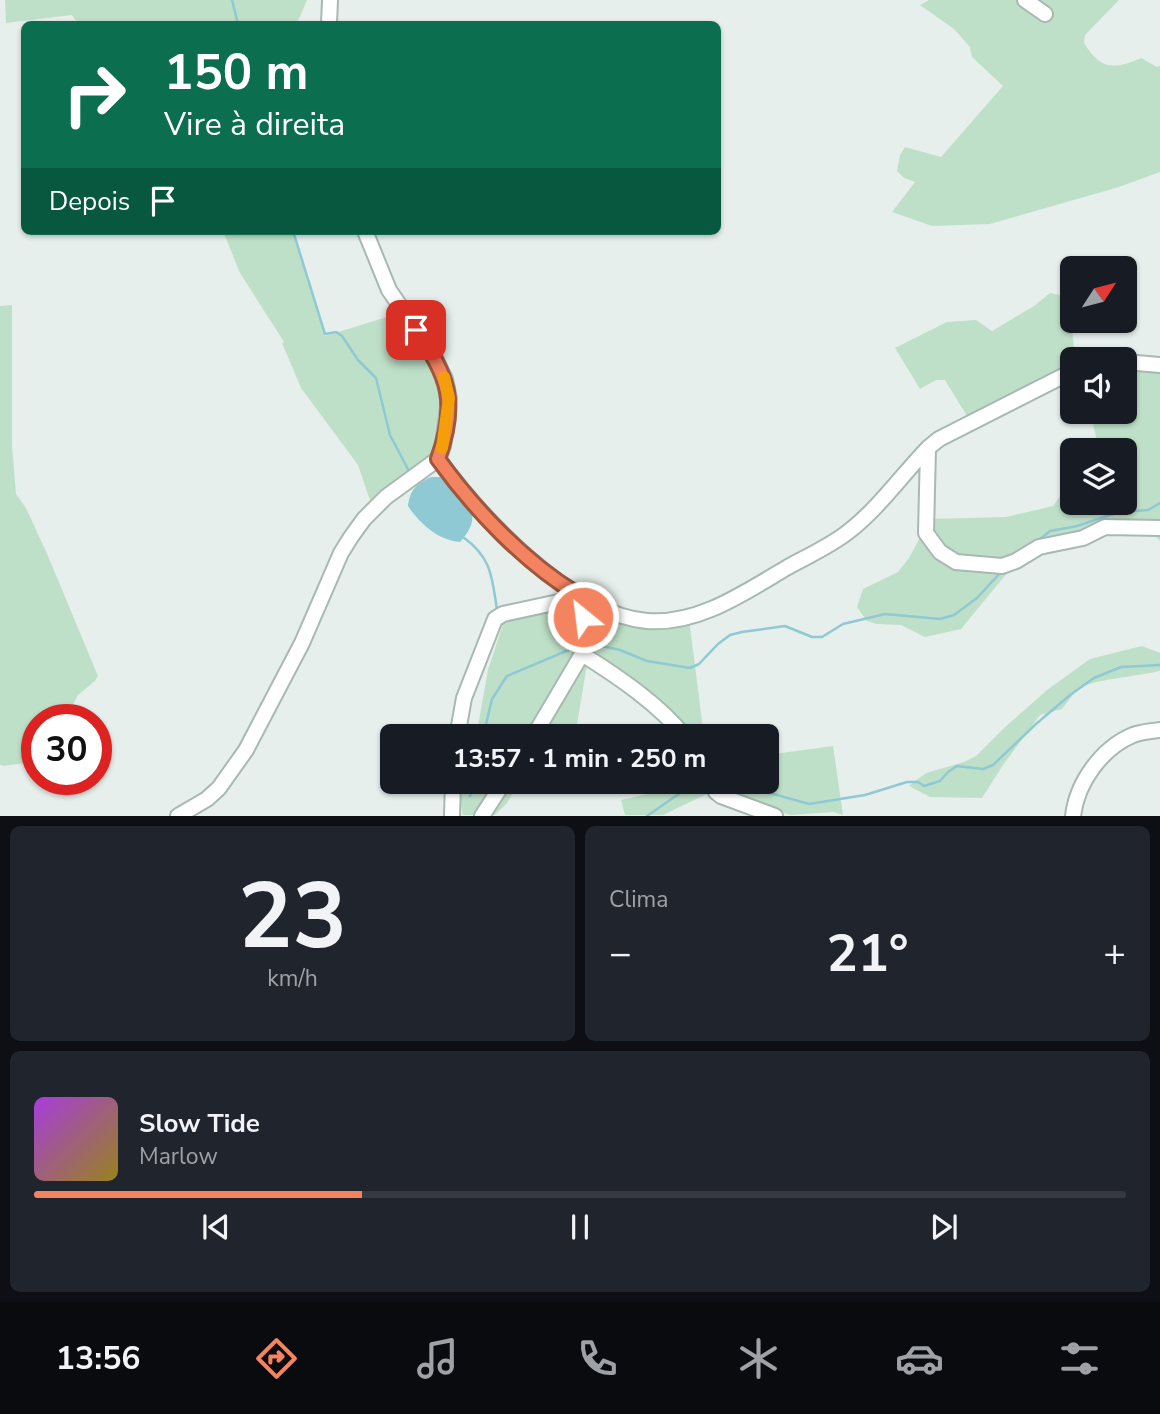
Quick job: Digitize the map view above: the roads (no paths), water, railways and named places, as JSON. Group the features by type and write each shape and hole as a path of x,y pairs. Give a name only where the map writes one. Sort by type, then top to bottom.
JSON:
{"street":[{"path":"329,21 330,0"},
{"path":"1025,0 1045,14"},
{"path":"178,816 207,799 219,788 246,750 302,643 341,553 351,537 386,497 438,459 448,415 449,398 445,379 430,351 389,290 367,235"},
{"path":"1137,363 1160,365"},
{"path":"438,459 461,488 520,551 577,596 617,614 642,621 672,620 706,611 734,598 849,531 928,448 961,426 1060,377"},
{"path":"928,448 926,533 940,552 956,562 1002,566 1040,547 1087,537 1105,527 1160,528"},
{"path":"541,724 582,654 585,629 577,596"},
{"path":"459,724 464,698 495,619 503,614 577,596"},
{"path":"585,629 607,616 617,614"},
{"path":"582,654 623,681 673,724"},
{"path":"1073,816 1082,785 1094,765 1132,736 1160,730"},
{"path":"453,794 453,816"},
{"path":"482,816 496,794"},
{"path":"719,794 775,816"}],"water":[{"path":"431,477 446,477 470,508 472,523 460,542 444,538 430,530 408,506 415,488"}],"waterway":[{"path":"232,0 237,21"},
{"path":"294,235 325,334 336,332 342,336 358,360 376,378 390,435 410,473"},
{"path":"1039,540 1050,531 1077,526 1119,512 1148,510 1160,503"},
{"path":"463,537 480,553 489,569 497,610"},
{"path":"588,643 620,650 647,661 690,668 699,664 730,635 742,632 785,626 812,637 822,637 843,624 885,614 940,619 954,615 977,598 1001,572"},
{"path":"486,724 492,699 507,676 578,646"},
{"path":"774,794 809,804 865,795 907,782 918,782 924,786 940,781 957,766 983,769 993,765 1036,724 1094,678 1121,667 1160,665"},
{"path":"647,816 679,794"}]}
